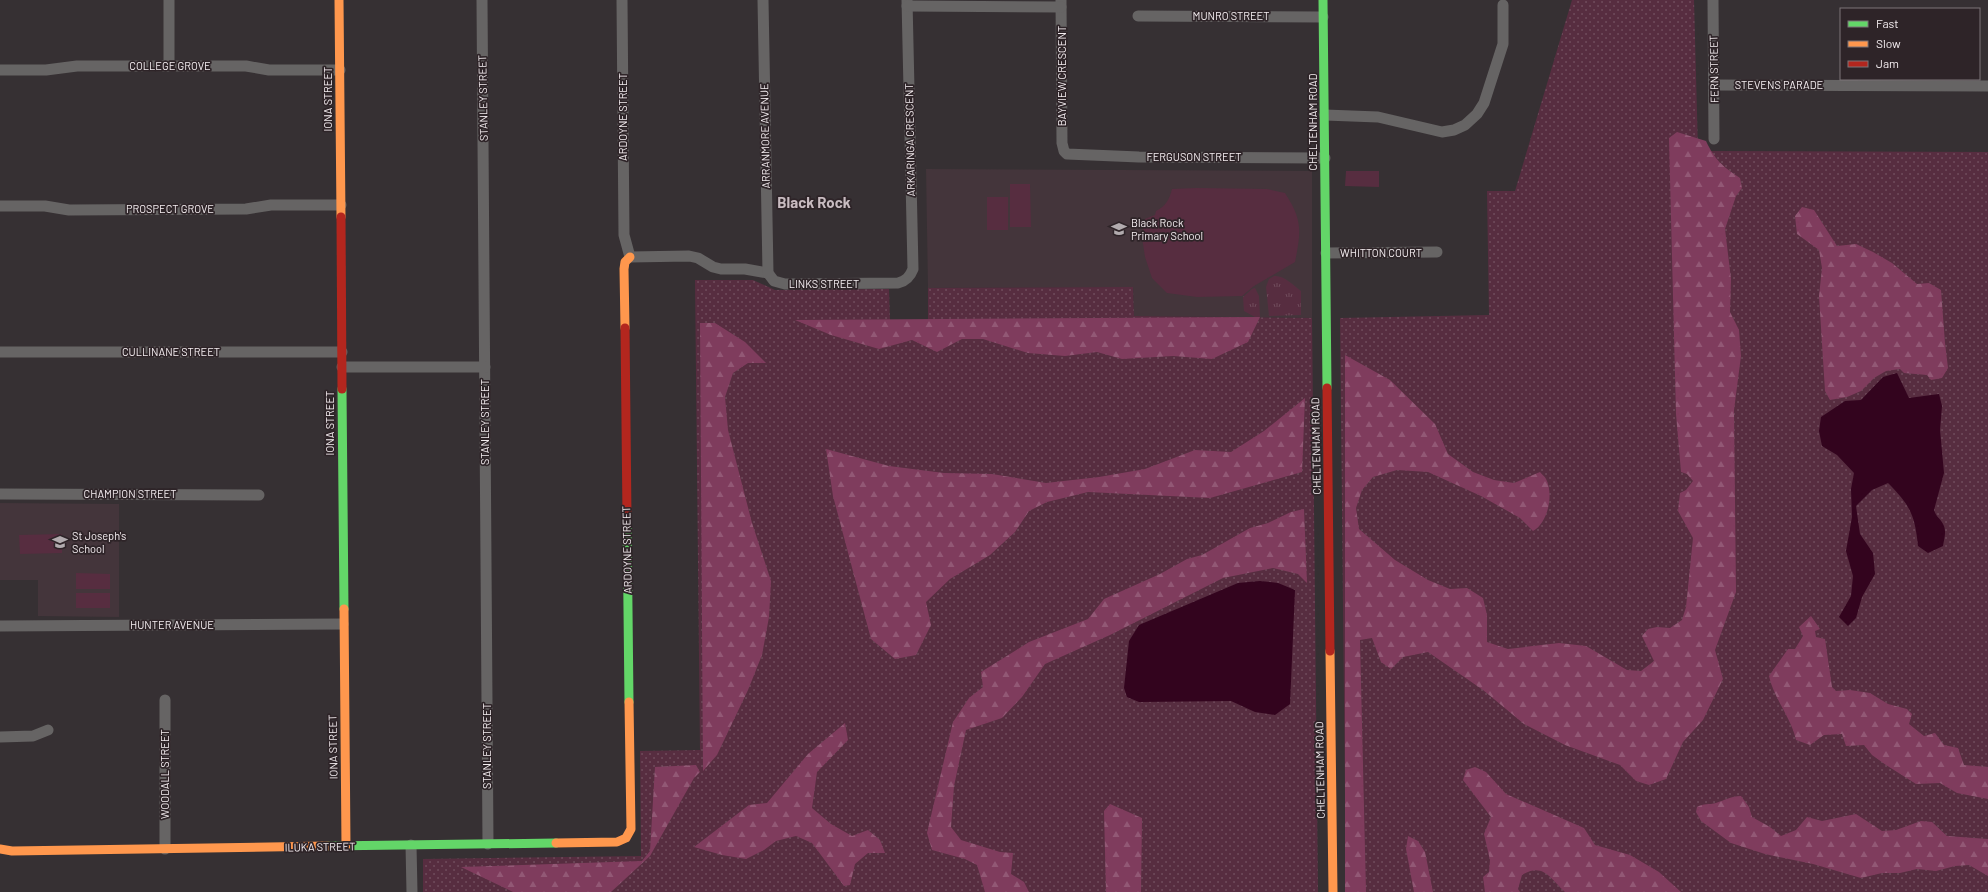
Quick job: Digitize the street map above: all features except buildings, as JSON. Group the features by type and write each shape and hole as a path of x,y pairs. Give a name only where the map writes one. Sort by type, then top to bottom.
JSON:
{"street":[{"path":"168,0 169,66"},
{"name":"IONA STREET","path":"339,0 346,846"},
{"name":"STANLEY STREET","path":"482,0 488,844"},
{"name":"ARDOYNE STREET","path":"622,0 624,235 622,246 628,259 624,269 631,829 626,838"},
{"name":"ARRANMORE AVENUE","path":"763,0 768,269"},
{"name":"CHELTENHAM ROAD","path":"1323,0 1333,892"},
{"name":"FERN STREET","path":"1713,0 1714,139"},
{"path":"907,3 1061,4"},
{"name":"ARKARINGA CRESCENT","path":"907,3 913,269 908,279"},
{"name":"BAYVIEW CRESCENT","path":"1061,4 1062,143 1064,152"},
{"path":"1325,115 1378,116 1442,132 1454,130 1465,125 1477,114 1486,95 1503,44 1503,5"},
{"name":"MUNRO STREET","path":"1138,16 1323,17"},
{"name":"COLLEGE GROVE","path":"0,70 46,70 77,66 246,66 269,70 340,70"},
{"name":"STEVENS PARADE","path":"1714,85 1988,86"},
{"name":"FERGUSON STREET","path":"1064,152 1072,156 1325,158"},
{"name":"PROSPECT GROVE","path":"0,206 45,206 69,210 99,210 246,209 271,205 340,205"},
{"name":"WHITTON COURT","path":"1326,253 1437,252"},
{"path":"628,259 689,256 698,258 713,267 721,269 768,269"},
{"name":"LINKS STREET","path":"768,269 774,281 785,284 898,283 908,279"},
{"name":"CULLINANE STREET","path":"0,352 342,352"},
{"path":"342,367 485,367"},
{"name":"CHAMPION STREET","path":"0,494 259,495"},
{"name":"HUNTER AVENUE","path":"0,626 343,624"},
{"name":"WOODALL STREET","path":"165,700 165,849"},
{"path":"0,737 33,736 48,730"},
{"name":"ILUKA STREET","path":"0,854 12,852 165,849 617,842 626,838"},
{"path":"411,845 412,892"},
{"name":"ILUKA STREET","path":"0,849 12,852"}],"shaded area":[{"name":"Black Rock Primary School","path":"926,169 1312,171 1312,318 1134,316 1133,287 928,288"},
{"path":"1897,373 1909,398 1939,394 1942,406 1940,430 1944,473 1934,510 1945,529 1943,546 1928,553 1918,546 1913,518 1902,498 1888,483 1872,490 1856,506 1860,534 1873,553 1875,574 1862,597 1856,618 1848,626 1839,617 1851,596 1853,576 1846,551 1852,517 1851,489 1854,473 1837,455 1822,446 1819,431 1821,417 1845,401 1861,400 1883,377"},
{"name":"St Joseph's School","path":"0,503 119,504 119,617 38,616 38,580 0,580"},
{"path":"1260,581 1278,583 1295,590 1290,704 1275,715 1255,712 1231,701 1139,702 1127,697 1124,688 1129,641 1139,625 1238,583"}],"green space":[{"path":"1572,0 1694,0 1698,151 1988,152 1988,892 1346,892 1340,318 1489,315 1487,191 1515,191"},
{"path":"1677,132 1706,141 1720,162 1728,170 1740,178 1742,188 1736,196 1725,229 1731,279 1730,312 1739,330 1741,356 1734,410 1736,592 1715,650 1723,679 1703,720 1683,742 1666,779 1649,785 1636,781 1620,765 1565,745 1524,724 1483,690 1428,652 1403,657 1391,669 1381,662 1372,638 1360,640 1366,892 1345,892 1345,355 1390,380 1435,424 1448,454 1473,472 1494,480 1514,483 1540,472 1546,479 1549,492 1546,515 1538,527 1533,531 1520,518 1481,496 1428,472 1397,470 1373,477 1362,490 1356,508 1359,529 1395,560 1428,580 1450,589 1467,588 1483,598 1487,615 1487,642 1508,649 1559,643 1586,646 1627,670 1641,671 1654,661 1642,636 1648,629 1657,627 1670,628 1682,620 1686,607 1693,538 1678,511 1680,493 1686,490 1693,481 1687,474 1681,472 1676,414 1669,138"},
{"path":"1346,171 1379,171 1379,187 1345,186"},
{"path":"1010,184 1030,184 1031,227 1010,227"},
{"path":"1172,189 1267,189 1285,193 1298,219 1299,234 1295,262 1254,286 1242,296 1197,297 1167,293 1152,278 1145,257 1142,237 1145,236 1143,229 1145,219 1155,215 1156,211 1165,205"},
{"path":"987,197 1008,197 1008,230 987,230"},
{"path":"1802,207 1814,210 1837,246 1856,244 1892,263 1917,284 1929,283 1941,290 1948,368 1942,378 1931,380 1927,375 1904,373 1900,369 1886,371 1874,378 1861,391 1847,397 1830,400 1825,391 1819,296 1822,268 1819,250 1797,234 1795,216"},
{"path":"1274,276 1285,279 1301,291 1301,315 1269,316 1266,287 1269,279"},
{"path":"695,280 753,280 775,290 889,289 890,321 928,321 928,288 1133,287 1134,316 1312,318 1318,892 423,892 423,859 641,856 640,751 700,750"},
{"path":"1255,288 1259,296 1260,317 1255,317 1244,311 1243,297"},
{"path":"1260,317 1248,342 1212,359 1173,356 1122,359 1097,352 1065,356 1028,353 983,339 962,339 937,352 912,340 879,349 831,335 795,320"},
{"path":"700,323 715,323 745,342 766,363 748,363 733,373 725,397 728,430 752,523 771,581 769,617 762,655 748,690 717,755 703,771"},
{"path":"1305,398 1302,472 1210,498 1088,492 1047,502 1029,511 1015,532 990,555 950,579 926,602 931,625 916,655 895,659 871,639 833,496 826,449 889,466 944,473 992,474 1046,483 1099,477 1145,469 1195,450 1231,452 1264,431"},
{"path":"1304,509 1307,583 1298,574 1273,568 1223,578 1110,635 1045,664 1022,697 1002,718 966,730 954,786 951,827 961,840 1000,852 1013,853 1011,874 1024,882 1029,892 985,892 977,865 965,859 932,850 927,833 953,722 969,698 983,687 981,672 1029,642 1088,619 1104,599 1160,574 1187,559 1202,555 1250,528 1268,523 1291,512"},
{"path":"62,534 62,553 20,554 19,535"},
{"path":"76,573 110,574 110,589 76,589"},
{"path":"76,593 110,593 110,608 76,608"},
{"path":"1811,616 1820,629 1815,631 1816,637 1825,639 1832,687 1836,691 1850,690 1870,693 1888,704 1907,709 1912,714 1909,724 1924,736 1935,733 1944,745 1958,748 1964,765 1988,767 1988,799 1957,793 1940,783 1916,784 1872,755 1864,745 1846,746 1842,734 1824,735 1810,745 1796,740 1794,732 1771,684 1769,676 1788,649 1795,649 1803,636 1799,627"},
{"path":"845,723 848,740 817,772 812,808 831,824 852,836 868,830 880,840 885,853 868,853 855,864 850,885 844,886 812,843 796,836 776,841 764,850 746,859 722,855 694,847 749,805 767,803 808,754"},
{"path":"696,765 700,772 694,778 650,856 611,892 513,892 461,867 642,861 650,851 655,767"},
{"path":"1475,767 1486,772 1506,794 1584,828 1595,845 1630,855 1659,872 1681,892 1565,892 1546,873 1535,870 1529,871 1522,875 1518,889 1520,892 1485,892 1483,877 1489,872 1490,860 1484,834 1491,817 1463,780 1466,770"},
{"path":"1741,796 1749,807 1752,817 1770,827 1781,836 1796,830 1807,817 1822,821 1856,814 1882,831 1896,830 1921,821 1932,822 1947,836 1988,839 1988,876 1969,865 1955,866 1936,871 1917,869 1900,873 1882,873 1861,878 1813,864 1765,854 1731,843 1701,821 1696,812 1697,807 1716,803 1731,797"},
{"path":"1110,804 1142,818 1141,892 1106,892 1104,811"},
{"path":"1408,836 1418,841 1425,852 1433,892 1414,892 1406,849"}],"traffic: fast":[{"path":"1323,0 1327,388"},
{"path":"342,389 344,609"},
{"path":"627,517 629,702"},
{"path":"328,846 556,843"}],"traffic: slow":[{"path":"339,0 341,217"},
{"path":"625,328 624,269 625,262 630,257"},
{"path":"344,609 346,846"},
{"path":"1330,651 1333,892"},
{"path":"556,843 617,842 626,838 631,829 629,702"},
{"path":"0,849 12,851 328,846"}],"traffic: jam":[{"path":"341,217 342,389"},
{"path":"625,328 627,517"},
{"path":"1327,388 1330,651"}],"place":[{"name":"Black Rock Primary School","path":"1119,229"},
{"name":"St Joseph's School","path":"60,542"}],"district":[{"name":"Black Rock","path":"814,203"}]}
